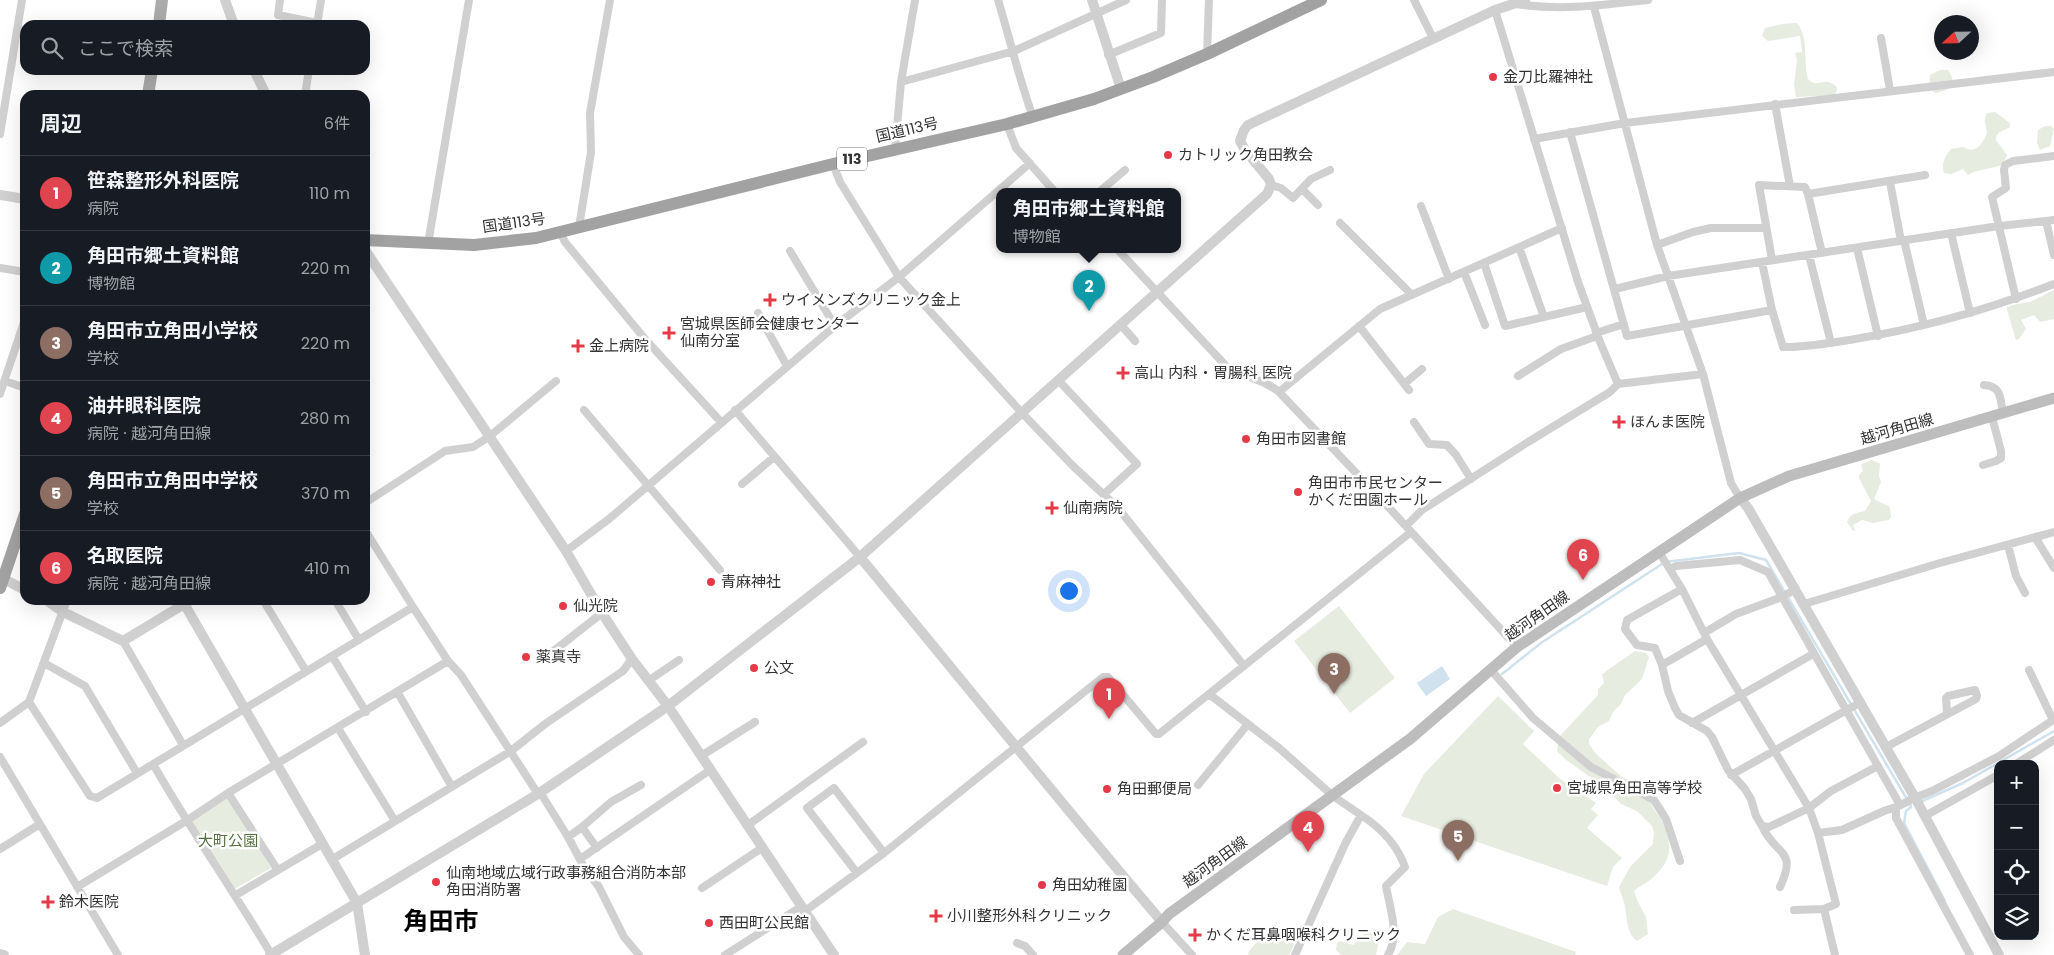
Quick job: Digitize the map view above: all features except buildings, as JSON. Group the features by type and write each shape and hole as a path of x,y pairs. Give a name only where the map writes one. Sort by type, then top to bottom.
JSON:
{"highway":[{"name":"国道113号","path":"370,240 474,245 516,241 579,228 833,164 1007,124 1121,89 1207,54 1321,0"},
{"path":"1,581 20,528"}],"main road":[{"path":"159,20 162,0"},
{"path":"149,90 151,75"},
{"name":"越河角田線","path":"1123,955 1169,914 1410,738 1517,648 1740,498 1789,476 2054,398"}],"street":[{"path":"0,134 22,0"},
{"path":"225,0 232,20"},
{"path":"280,0 278,15 300,20"},
{"path":"318,20 321,0"},
{"path":"428,244 469,0"},
{"path":"579,228 591,152 590,113 610,0"},
{"path":"895,149 901,82 915,0"},
{"path":"998,0 1014,51 1023,90 1033,117"},
{"path":"1092,0 1108,55 1121,89"},
{"path":"1108,55 1161,33 1162,0"},
{"path":"1207,54 1206,38 1209,0"},
{"path":"1414,0 1433,38"},
{"path":"153,764 186,821 236,895 270,954 539,793 668,706 860,557 1267,194 1271,185 1269,179 1240,141 1241,135 1248,125 1495,10 1525,0"},
{"path":"1514,4 1548,8 1594,7 1648,0"},
{"path":"901,82 1014,51 1096,14 1120,1"},
{"path":"1594,7 1657,245 1703,374 1731,483 1748,508 1861,702 1925,816 1998,955"},
{"path":"1495,10 1587,307 1618,384"},
{"path":"1881,38 1890,90"},
{"path":"1534,139 1625,123 2054,72"},
{"path":"256,75 264,90"},
{"path":"305,90 308,75"},
{"path":"1775,104 1790,186"},
{"path":"1007,124 1016,148 1051,188"},
{"path":"1570,132 1627,336 1685,324 1772,310"},
{"path":"2016,299 1992,197 2006,188 2004,166 2013,161 2054,156"},
{"path":"833,164 840,182 899,276 1022,413 1073,466 1118,508 1244,666"},
{"path":"1002,188 1030,164"},
{"path":"1104,188 1125,170"},
{"path":"1271,185 1281,188 1293,198 1311,179 1330,170"},
{"path":"1808,194 1925,175"},
{"path":"1890,182 1924,325"},
{"path":"1772,260 1759,185 1805,188 1822,253"},
{"path":"1302,189 1318,205"},
{"path":"566,551 609,519 787,366 899,276 996,193"},
{"path":"0,195 20,198"},
{"path":"1421,206 1449,279"},
{"path":"1615,289 1668,276 2050,220 2054,256"},
{"path":"1340,223 1412,295"},
{"path":"1279,392 1380,309 1562,228"},
{"path":"1657,245 1692,232 1711,228 1766,228"},
{"path":"560,232 565,242 646,339 722,422"},
{"path":"1951,233 1970,313"},
{"path":"1519,247 1544,317"},
{"path":"1857,248 1878,336"},
{"path":"790,251 835,326"},
{"path":"1121,253 1227,367 1263,381 1279,392 1406,526 1517,648"},
{"path":"1809,255 1831,343"},
{"path":"370,257 566,551 602,613 632,659 668,706 764,847 834,955"},
{"path":"1762,262 1772,310 1783,347 1808,347 1878,336 1970,313 2016,299 2054,284"},
{"path":"1484,263 1505,326 1587,307"},
{"path":"0,268 20,271"},
{"path":"1464,272 1485,325"},
{"path":"758,313 787,366"},
{"path":"1518,376 1561,350 1624,324"},
{"path":"1121,325 1135,340"},
{"path":"1359,326 1406,387 1422,369"},
{"path":"0,394 20,334"},
{"path":"1406,526 1422,510 1610,392 1618,384 1703,374"},
{"path":"4,381 20,386"},
{"path":"370,500 445,452 473,447 490,436 556,381"},
{"path":"1059,381 1137,464 1104,494"},
{"path":"1983,465 2001,458 1998,415 2000,394 1996,388 1984,384"},
{"path":"584,410 720,570"},
{"path":"735,410 860,557 1076,821 1192,955"},
{"path":"1414,422 1429,444 1442,444 1450,448 1471,479"},
{"path":"742,484 774,457"},
{"path":"725,955 804,908 857,873 1103,676 1108,677 1156,734 1159,734 1411,532"},
{"path":"1804,604 1940,563 2054,532"},
{"path":"370,538 448,661 461,675 568,836 580,859 599,887 624,937 639,955"},
{"path":"2035,538 2054,568"},
{"path":"2008,545 2016,576 2025,593"},
{"path":"1659,552 1682,589 1706,636 1809,808 1818,834 1836,904 1824,909 1794,910"},
{"path":"1670,569 1676,566 1740,560 1768,572 1878,766 1898,806 1896,818 1970,955"},
{"path":"1,581 20,588"},
{"path":"1682,589 1626,621 1625,629 1632,641 1637,645 1653,646 1662,664 1668,691 1675,708 1680,715 1707,731 1712,737 1731,775 1745,789 1756,816 1772,842 1787,859 1788,866 1780,887"},
{"path":"1662,664 1736,614 1782,597 1796,589"},
{"path":"53,605 63,612 123,641 183,745"},
{"path":"0,723 29,702 65,605"},
{"path":"123,641 179,605"},
{"path":"187,605 276,765 357,903 365,955"},
{"path":"266,605 306,671"},
{"path":"338,605 359,640"},
{"path":"29,702 90,796 96,798 413,607"},
{"path":"546,657 602,613"},
{"path":"1692,723 1813,654"},
{"path":"332,656 366,712"},
{"path":"331,860 511,751 545,724 623,671 632,659"},
{"path":"648,681 679,660"},
{"path":"77,887 186,821 228,793 398,693 448,661"},
{"path":"44,663 85,686 137,773"},
{"path":"1491,670 1534,718 1591,767 1654,800 1666,819 1680,861"},
{"path":"1818,834 1842,830 1909,801 1914,797 1932,792 1999,756 2052,720 2028,670"},
{"path":"398,693 452,787"},
{"path":"1210,694 1280,748 1332,796 1379,827 1400,854 1405,867 1386,886 1395,934 1393,947 1388,955"},
{"path":"1731,775 1861,702"},
{"path":"1886,747 1916,732 1947,713"},
{"path":"702,756 755,722"},
{"path":"1198,785 1248,724"},
{"path":"338,728 395,821"},
{"path":"2022,760 2054,740"},
{"path":"748,825 863,742"},
{"path":"0,757 118,955"},
{"path":"1762,826 1769,827 1809,808 1831,791 1878,766"},
{"path":"580,859 710,770"},
{"path":"1925,816 1994,777"},
{"path":"568,836 582,827 611,802 641,785"},
{"path":"857,873 807,808 834,788 884,853"},
{"path":"228,793 277,869"},
{"path":"1295,955 1345,844 1361,815"},
{"path":"0,849 40,824"},
{"path":"582,827 597,848"},
{"path":"236,895 322,844"},
{"path":"702,888 764,847"},
{"path":"1824,909 1836,955"},
{"path":"1017,943 1024,946 1033,955"},
{"path":"0,954 4,955"}],"green space":[{"path":"1797,23 1803,35 1808,79 1815,83 1829,82 1833,84 1837,90 1835,95 1796,97 1794,85 1797,60 1795,53 1802,52 1800,36 1768,41 1762,36 1765,28"},
{"path":"1940,70 1948,70 1953,80 1948,89 1935,93 1929,89 1930,75"},
{"path":"1995,112 2010,123 2010,127 1999,133 1996,140 2007,155 2003,164 1968,175 1963,169 1951,174 1944,173 1944,160 1951,149 1963,147 1972,150 1978,147 1987,133 1985,120 1987,113"},
{"path":"2045,126 2051,126 2054,129 2050,146 2040,150 2037,143 2038,130"},
{"path":"2054,290 2054,319 2040,322 2034,315 2021,320 2026,329 2019,339 2016,340 2007,307 2030,302"},
{"path":"1872,460 1880,464 1879,476 1881,482 1874,499 1890,507 1891,517 1888,520 1873,523 1862,520 1853,525 1855,531 1853,531 1847,522 1850,517 1865,511 1871,501 1859,475 1863,471 1861,464"},
{"path":"1339,606 1395,678 1350,713 1294,641"},
{"path":"1635,651 1646,653 1649,657 1642,679 1625,695 1609,721 1598,727 1589,739 1589,744 1596,754 1622,777 1634,782 1645,782 1654,788 1654,797 1650,801 1662,821 1668,838 1669,853 1667,860 1658,873 1634,891 1646,917 1648,934 1637,941 1630,933 1624,901 1619,887 1630,867 1653,844 1654,832 1652,826 1637,811 1621,804 1607,789 1565,759 1557,751 1559,737 1598,695 1598,689 1604,683 1602,674"},
{"path":"1498,696 1534,731 1523,744 1559,778 1596,803 1591,809 1598,815 1587,828 1622,858 1613,867 1607,886 1401,816 1424,774"},
{"name":"大町公園","path":"227,795 271,868 231,891 189,822"},
{"path":"1453,909 1576,952 1575,955 1397,955 1407,942 1425,944 1438,917"},
{"path":"1381,930 1376,955 1341,955 1336,950 1337,943 1340,941 1353,945 1362,935"},
{"path":"1263,935 1269,935 1281,942 1286,937 1292,937 1294,944 1289,955 1248,955 1249,951"}],"water":[{"path":"1442,666 1450,679 1426,696 1417,683"}],"waterway":[{"path":"1502,674 1541,643 1665,562 1739,553 1766,560 1911,806"},
{"path":"1920,802 1963,783 2054,731"},
{"path":"1911,807 1906,811 1904,823 1945,901"}],"place":[{"name":"金刀比羅神社","path":"1493,77"},
{"name":"カトリック角田教会","path":"1168,155"},
{"name":"ウイメンズクリニック金上","path":"770,300"},
{"name":"角田市郷土資料館","path":"1089,311"},
{"name":"宮城県医師会健康センター 仙南分室","path":"669,333"},
{"name":"金上病院","path":"578,346"},
{"name":"高山 内科・胃腸科 医院","path":"1123,373"},
{"name":"ほんま医院","path":"1619,422"},
{"name":"角田市図書館","path":"1246,439"},
{"name":"角田市市民センター かくだ田園ホール","path":"1298,492"},
{"name":"仙南病院","path":"1052,508"},
{"name":"名取医院","path":"1583,580"},
{"name":"青麻神社","path":"711,582"},
{"name":"仙光院","path":"563,606"},
{"name":"薬真寺","path":"526,657"},
{"name":"公文","path":"754,668"},
{"name":"角田市立角田小学校","path":"1334,694"},
{"name":"笹森整形外科医院","path":"1109,719"},
{"name":"宮城県角田高等学校","path":"1557,788"},
{"name":"角田郵便局","path":"1107,789"},
{"name":"油井眼科医院","path":"1308,852"},
{"name":"角田市立角田中学校","path":"1458,861"},
{"name":"仙南地域広域行政事務組合消防本部 角田消防署","path":"436,882"},
{"name":"角田幼稚園","path":"1042,885"},
{"name":"鈴木医院","path":"48,902"},
{"name":"小川整形外科クリニック","path":"936,916"},
{"name":"西田町公民館","path":"709,923"},
{"name":"かくだ耳鼻咽喉科クリニック","path":"1195,935"}],"district":[{"name":"角田市","path":"441,921"}]}
